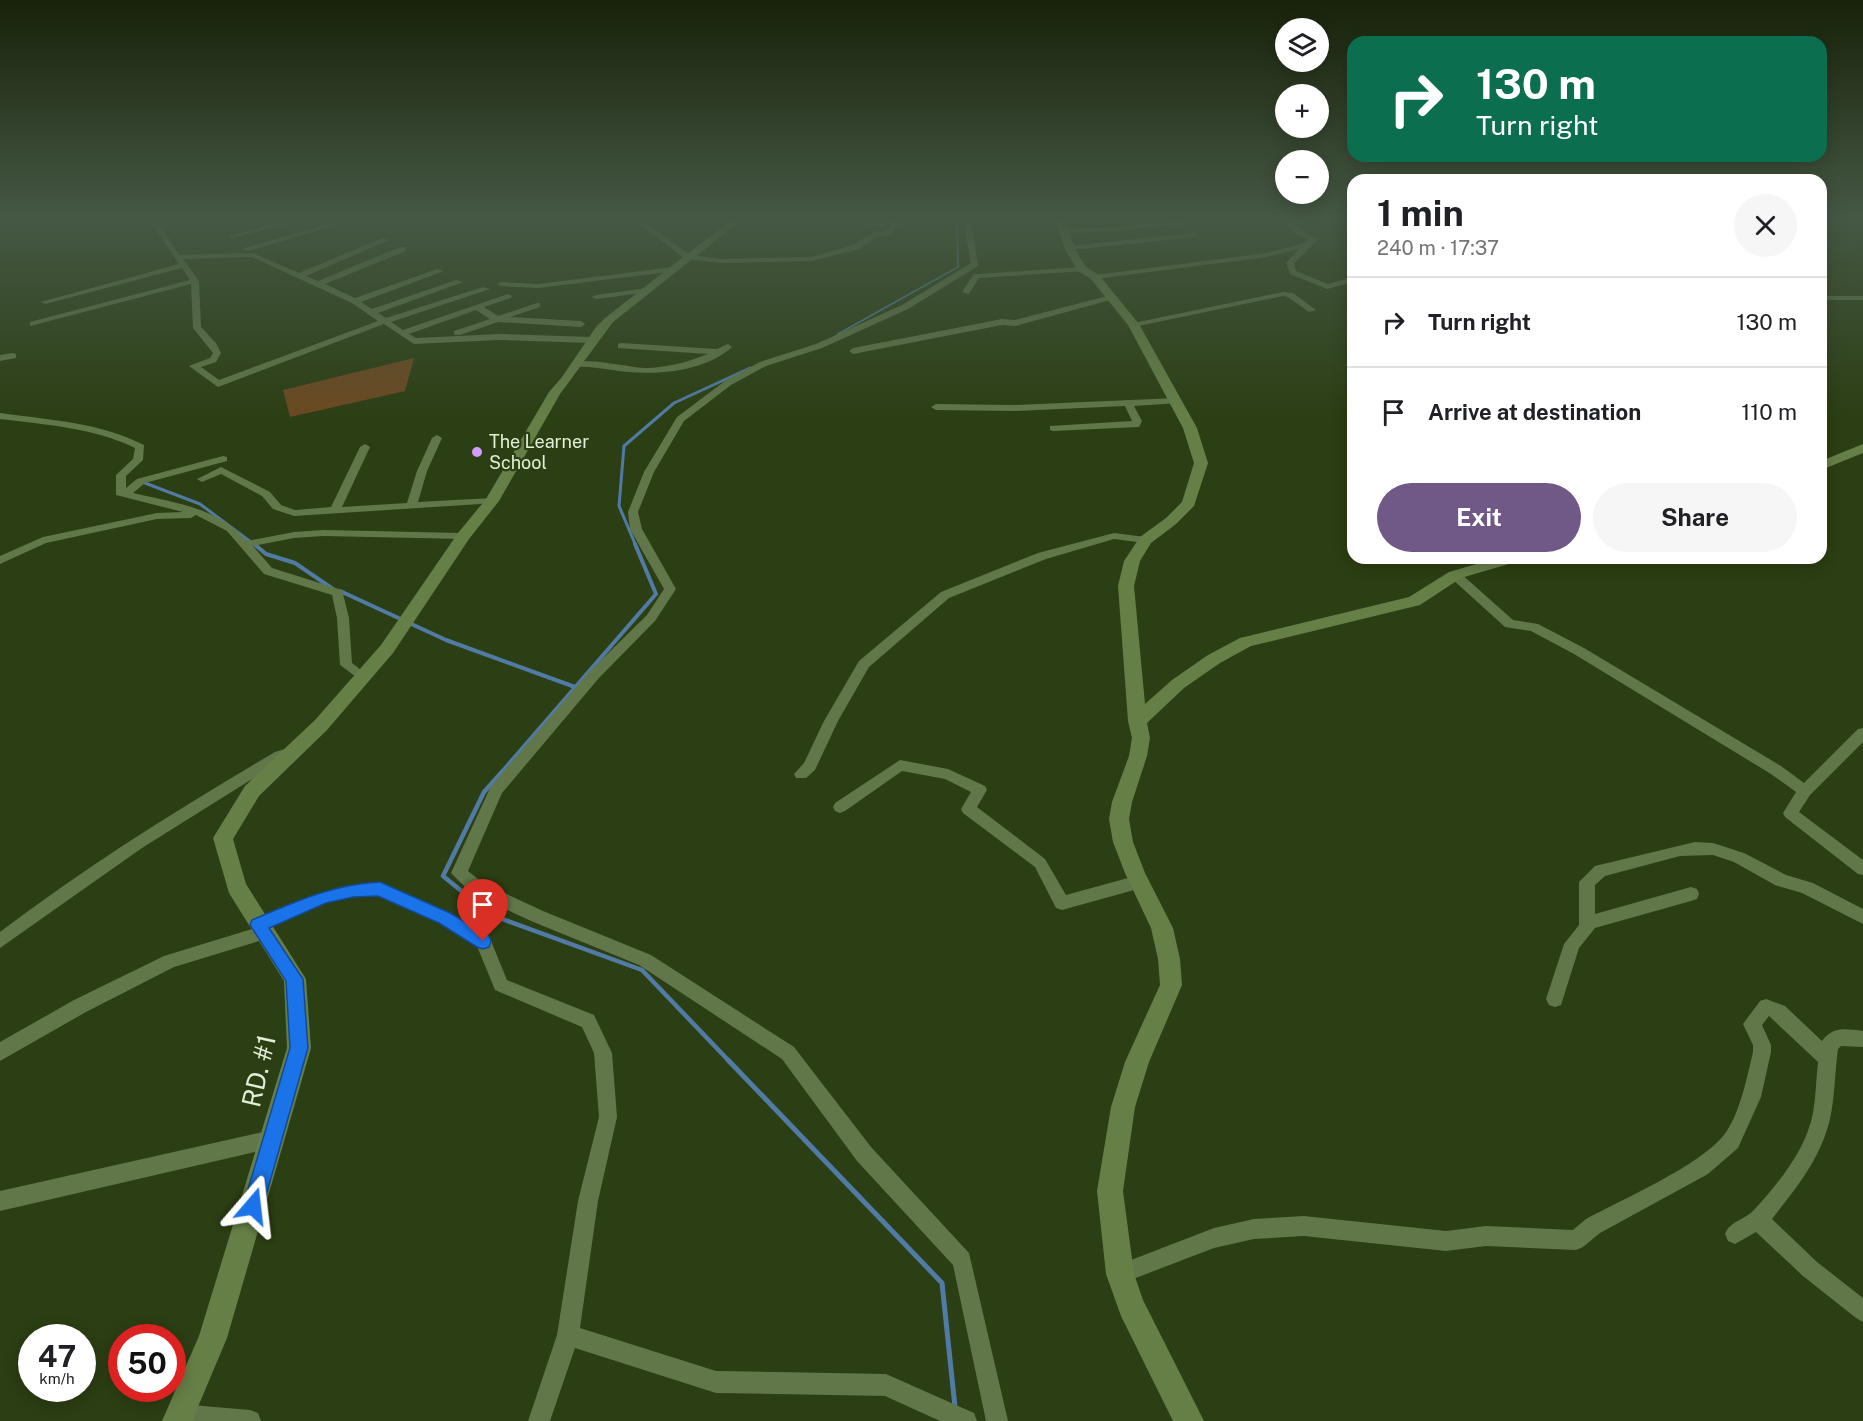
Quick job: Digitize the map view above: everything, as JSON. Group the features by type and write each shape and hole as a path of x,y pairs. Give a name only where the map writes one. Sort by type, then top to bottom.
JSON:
{"street":[{"path":"45,302 100,285"},
{"path":"33,324 179,285"},
{"path":"195,285 197,328 213,345 217,353 213,360 194,366 218,384 385,321 486,289"},
{"path":"322,285 355,301 419,341 444,338 592,340"},
{"path":"355,301 400,285"},
{"path":"371,312 449,285"},
{"path":"525,285 543,285"},
{"name":"RD. #1","path":"178,1418 213,1338 299,1048 295,979 236,887 223,838 252,791 321,725 363,677 408,619 463,536 492,501 555,392 592,340 609,320 653,285"},
{"path":"940,285 905,307 819,346 764,364 728,383 680,419 649,472 633,512 636,529 670,590 651,618 594,675 496,790 459,873 477,888 537,916 645,960 788,1053 864,1154 962,1260 997,1421"},
{"path":"966,292 971,285"},
{"path":"1102,285 1133,324 1194,435 1201,463 1189,503 1171,521 1144,540 1132,561 1126,586 1137,721 1141,738 1138,756 1122,802 1119,819 1123,842 1139,882 1162,928 1169,959 1171,986 1137,1062 1123,1107 1110,1191 1120,1274 1131,1306 1190,1421"},
{"path":"596,297 647,290"},
{"path":"1133,324 1283,294 1290,295 1312,310"},
{"path":"403,333 508,296"},
{"path":"853,351 1002,322 1015,323 1111,297"},
{"path":"1827,298 1863,298"},
{"path":"444,338 537,305"},
{"path":"477,307 497,319 581,324"},
{"path":"621,346 718,352"},
{"path":"577,364 632,370 665,370 696,364 728,347"},
{"path":"0,358 13,356"},
{"path":"936,407 1014,408 1176,401"},
{"path":"1053,428 1137,425 1128,404"},
{"path":"0,416 89,427 122,436 140,447 138,460 121,475 120,493"},
{"path":"0,426 18,418"},
{"path":"411,506 422,471 437,438"},
{"path":"335,510 364,447"},
{"path":"1827,463 1863,448"},
{"path":"120,493 131,490 141,481 223,459"},
{"path":"201,479 221,470 266,494 277,507 294,513 492,501"},
{"path":"120,493 205,514 231,529 247,544 268,571 338,593 343,618 346,665 363,677"},
{"path":"0,560 43,540 157,516 205,514"},
{"path":"247,544 294,535 323,533 463,536"},
{"path":"801,774 810,766 831,721 864,664 945,595 1042,556 1114,536 1144,540"},
{"path":"1137,721 1178,684 1214,659 1246,642 1414,601 1455,575 1493,564"},
{"path":"1455,575 1509,624 1534,627 1579,651 1747,752 1805,790"},
{"path":"1863,733 1805,790 1790,813 1863,869"},
{"path":"0,941 51,901 215,794 280,756 290,753"},
{"path":"840,807 900,765 948,774 980,790 968,809 1040,863 1062,903 1139,882"},
{"path":"1555,999 1572,944 1587,928 1586,890 1590,877 1600,871 1695,848 1738,857 1781,880 1822,895 1863,918"},
{"path":"0,1052 80,1005 170,961 261,929 324,897 353,890 380,889 445,918 483,941 501,985 588,1021 603,1053 608,1117 588,1202 568,1335 538,1421"},
{"path":"1588,923 1691,894"},
{"path":"1120,1274 1214,1238 1254,1229 1304,1226 1446,1241 1486,1236 1576,1240 1593,1226 1701,1167 1731,1142 1752,1097 1762,1052 1762,1045 1752,1024 1766,1007 1779,1011 1826,1057"},
{"path":"1735,1234 1758,1220 1799,1169 1813,1144 1822,1114 1829,1045 1838,1037 1863,1039"},
{"path":"0,1201 272,1140"},
{"path":"1758,1220 1810,1269 1863,1311"},
{"path":"568,1335 716,1383 886,1385 966,1421"},
{"path":"178,1418 250,1421"}],"shaded area":[{"path":"414,358 405,391 290,417 283,390"}],"waterway":[{"path":"838,334 925,285"},
{"path":"636,546 619,506 624,446 674,403 750,368"},
{"path":"145,483 200,504 256,546"},
{"path":"254,544 266,554 295,563 333,589"},
{"path":"500,774 656,594 635,544"},
{"path":"340,591 446,640 575,687"},
{"path":"501,773 484,792 443,876 491,915 642,970 729,1061"},
{"path":"728,1060 942,1283 955,1407"}],"place":[{"name":"The Learner School","path":"477,452"}],"route":[{"path":"253,1206 299,1048 295,979 258,925 324,897 366,888 380,889 393,894 445,918 461,930 483,941"}]}
